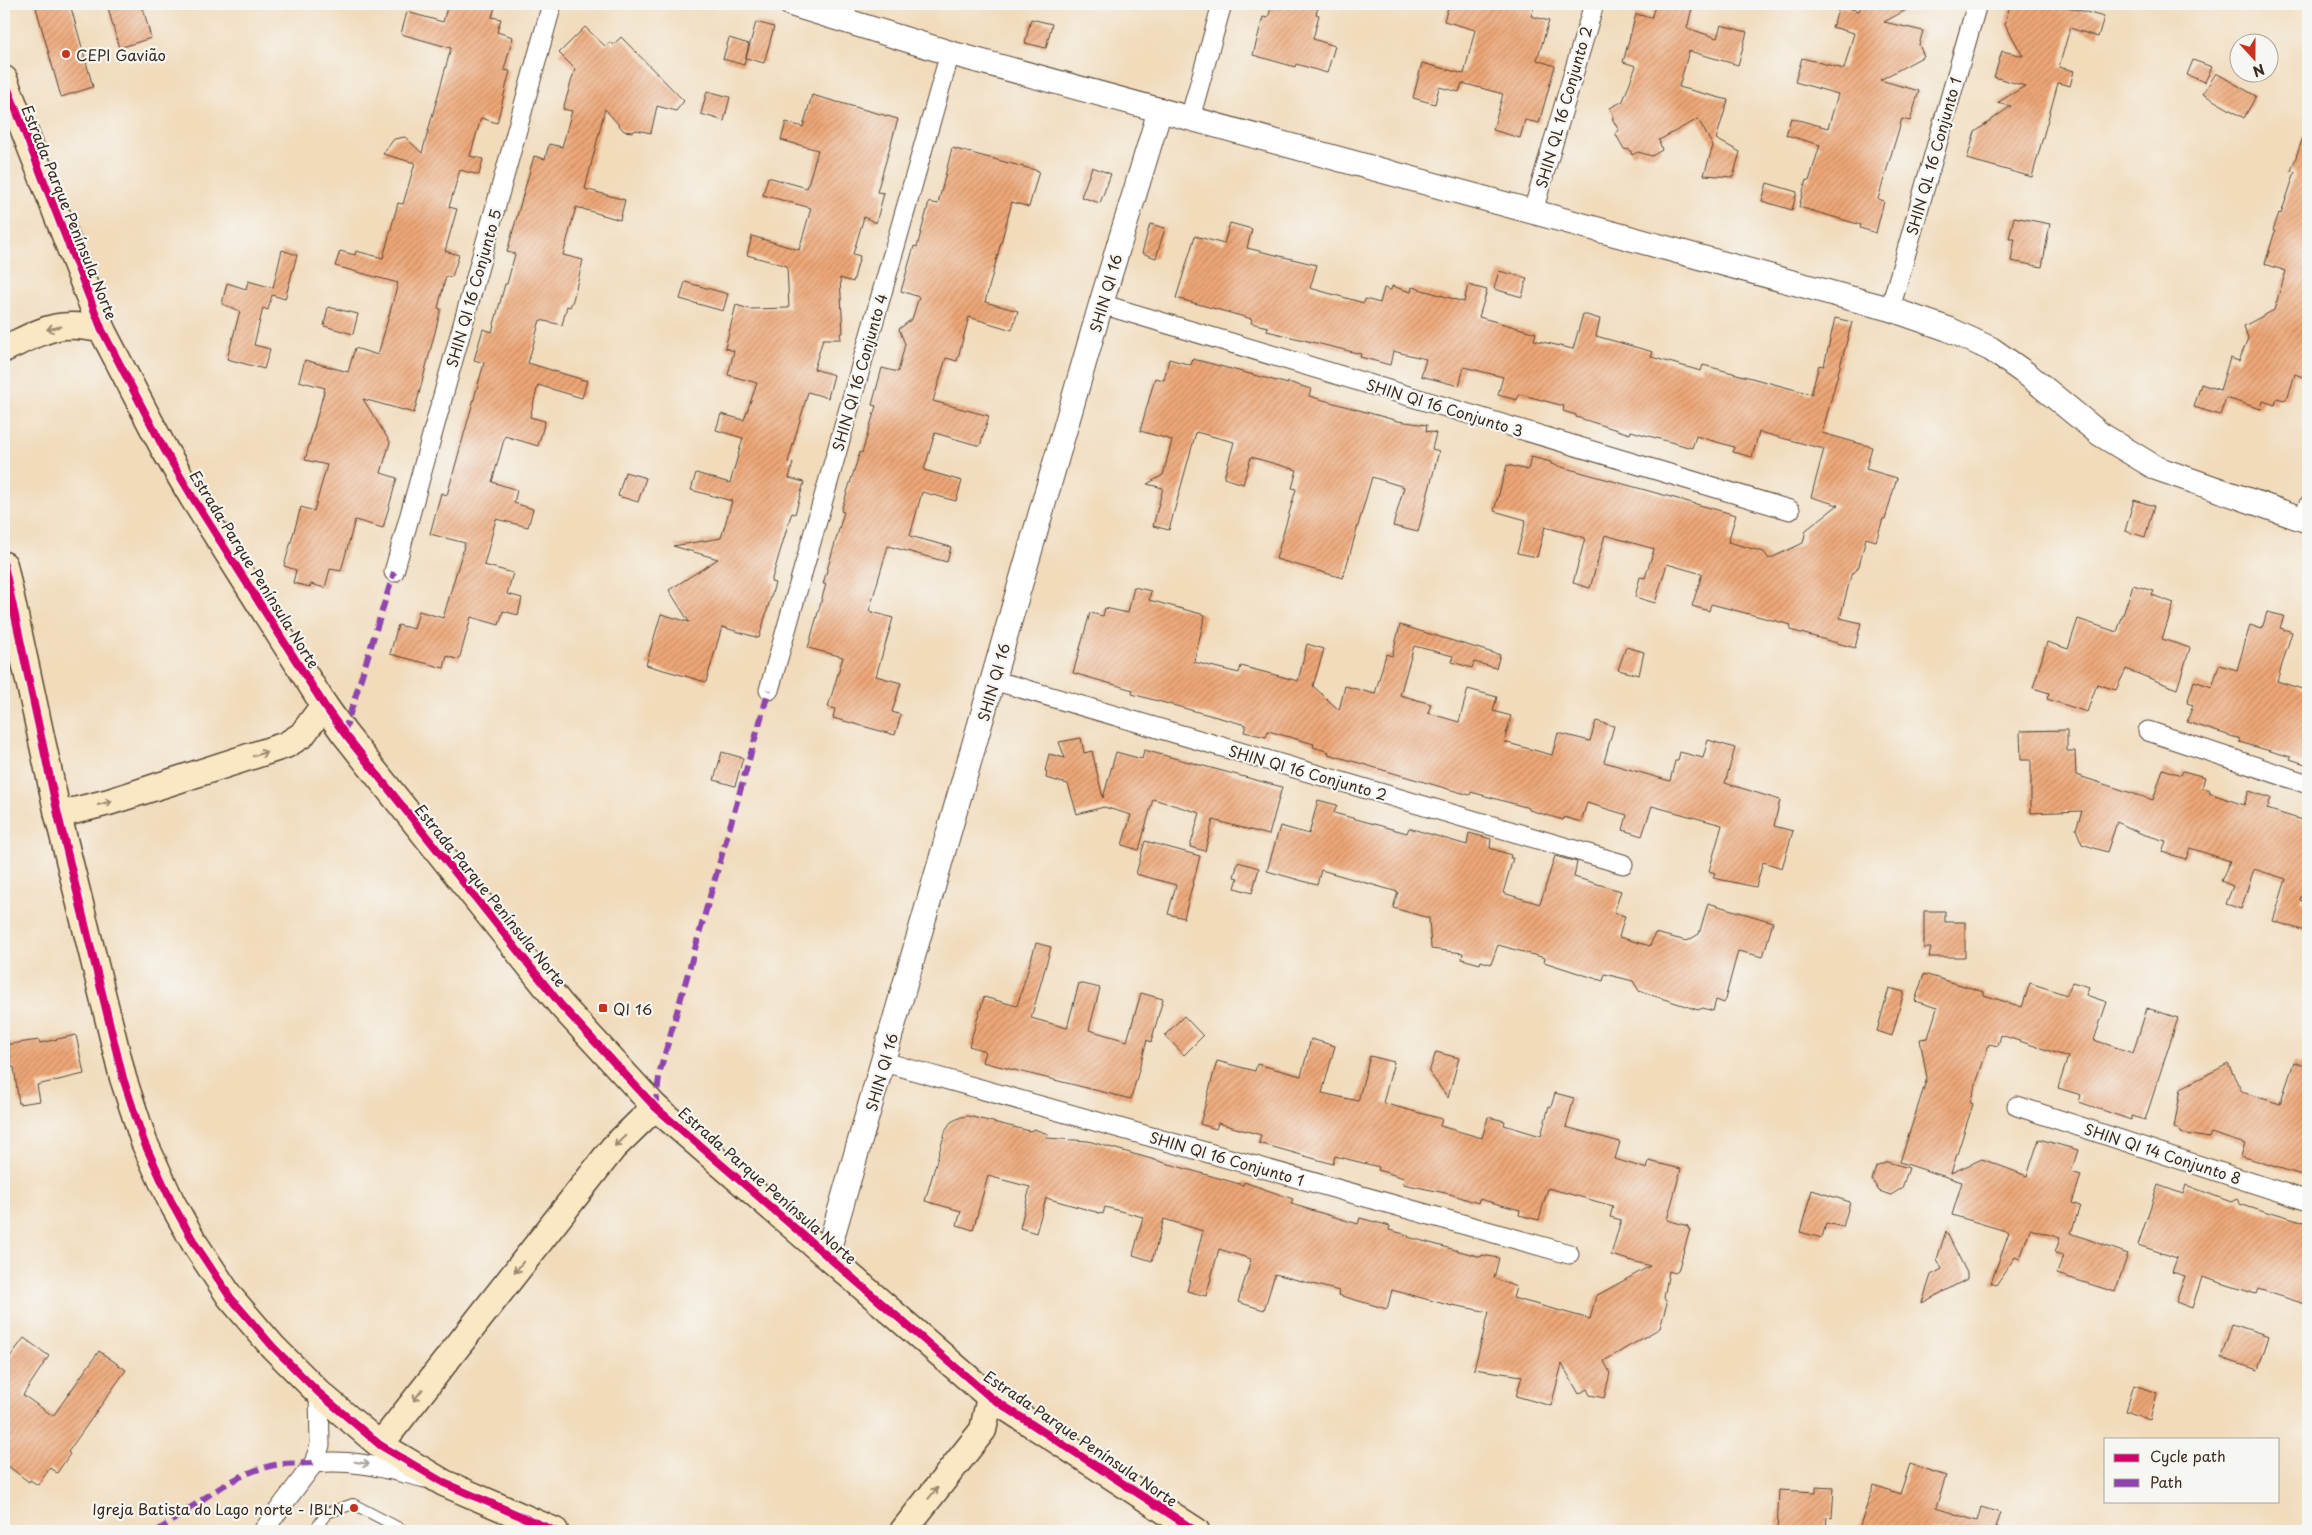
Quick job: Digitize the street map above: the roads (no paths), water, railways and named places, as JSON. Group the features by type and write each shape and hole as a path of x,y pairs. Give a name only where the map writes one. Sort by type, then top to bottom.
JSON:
{"main road":[{"name":"Estrada Parque Península Norte","path":"4,79 102,330 184,482 324,705 344,733 561,1005 656,1107 990,1397 1196,1531"},
{"path":"4,349 52,327 79,324 102,330"},
{"path":"4,565 7,590 58,815 123,1078 144,1142 171,1201 216,1277 273,1347 319,1393 380,1445 444,1483 555,1531"},
{"path":"58,815 109,802 286,745 302,735 324,705"},
{"path":"380,1445 613,1148 656,1107"},
{"path":"903,1531 983,1430 990,1397"}],"street":[{"name":"SHIN QI 16 Conjunto 5","path":"394,572 552,4"},
{"path":"791,4 845,11 950,53 1890,308 1948,329 1991,349 2028,375 2100,434 2156,468 2307,516"},
{"path":"1190,118 1222,4"},
{"name":"SHIN QL 16 Conjunto 2","path":"1533,211 1594,4"},
{"name":"SHIN QL 16 Conjunto 1","path":"1890,308 1977,4"},
{"name":"SHIN QI 16 Conjunto 4","path":"769,690 950,53"},
{"name":"SHIN QI 16","path":"827,1255 1101,304 1160,110"},
{"name":"SHIN QI 16 Conjunto 3","path":"1101,304 1790,510"},
{"name":"SHIN QI 16 Conjunto 2","path":"993,680 1623,864"},
{"path":"2148,731 2308,784"},
{"name":"SHIN QI 16 Conjunto 1","path":"884,1062 1569,1254"},
{"name":"SHIN QI 14 Conjunto 8","path":"2017,1106 2308,1201"},
{"path":"263,1531 314,1464 320,1445 319,1393"},
{"path":"314,1464 341,1461 360,1462 444,1483"}],"lane":[{"path":"314,1531 327,1513 353,1504 405,1531"}],"place":[{"name":"CEPI Gavião","path":"66,54"},
{"name":"QI 16","path":"603,1008"},
{"name":"Igreja Batista do Lago norte - IBLN","path":"354,1508"}]}
